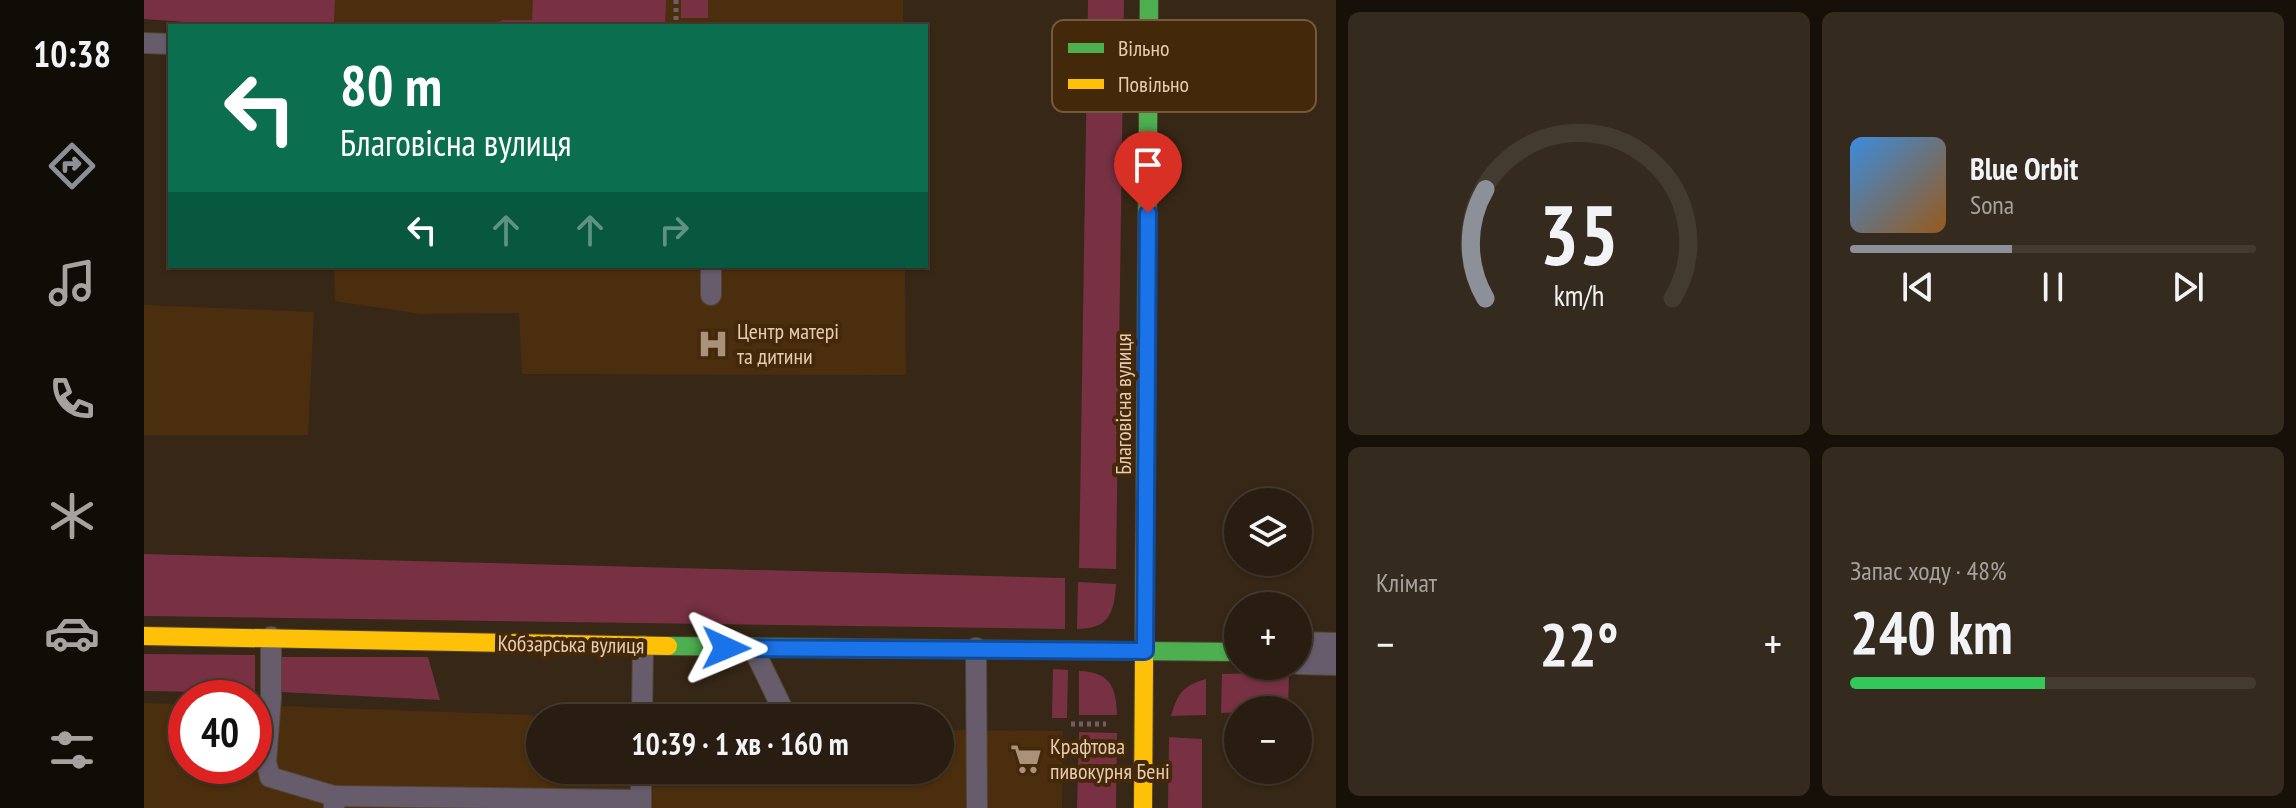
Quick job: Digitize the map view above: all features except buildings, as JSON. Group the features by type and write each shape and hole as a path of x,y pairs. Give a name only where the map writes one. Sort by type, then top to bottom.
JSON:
{"street":[{"name":"Благовісна вулиця","path":"1149,0 1149,20"},
{"name":"Благовісна вулиця","path":"1143,808 1148,112"},
{"name":"Кобзарська вулиця","path":"144,636 753,648 1224,652"},
{"path":"1312,653 1336,654"}],"lane":[{"path":"144,43 168,44"},
{"path":"711,268 711,295"},
{"path":"271,637 271,698 266,762 270,777 334,802 640,804 641,784"},
{"path":"642,704 643,646"},
{"path":"753,648 780,704"},
{"path":"976,648 977,808"}],"path":[{"path":"676,0 676,24"},
{"path":"1071,724 1117,724"}],"shaded area":[{"path":"144,0 335,0 334,24 213,24 144,19"},
{"path":"335,0 903,0 903,24 334,24"},
{"path":"533,0 666,0 665,24 493,24 503,20 532,20"},
{"path":"681,0 708,0 708,18 681,18"},
{"path":"1088,0 1124,0 1124,20 1088,20"},
{"path":"1086,112 1122,112 1116,569 1079,568"},
{"name":"Центр матері та дитини","path":"334,268 905,268 906,375 522,374 519,313 420,314 335,301"},
{"path":"144,305 314,312 308,435 144,435"},
{"path":"144,554 1065,578 1065,629 144,616"},
{"path":"1078,582 1116,584 1111,611 1096,626 1077,629"},
{"path":"144,654 255,655 255,680 168,680 168,691 144,691"},
{"path":"282,657 428,657 440,700 281,692"},
{"path":"1053,669 1068,670 1067,718 1052,718"},
{"path":"1079,671 1098,674 1109,682 1115,696 1117,715 1079,715"},
{"path":"1222,674 1224,680 1289,680 1288,696 1224,696 1224,713 1221,713"},
{"path":"1206,679 1206,715 1171,716 1182,691"},
{"path":"144,703 168,704 168,784 272,784 272,706 526,715 526,784 954,784 954,730 1063,731 1062,808 144,808"},
{"path":"1079,732 1117,733 1116,808 1077,808"},
{"path":"1169,737 1202,739 1202,808 1168,808"}],"traffic: fast":[{"path":"1149,0 1149,20"},
{"path":"1146,378 1148,112"},
{"path":"668,646 1224,652"}],"traffic: slow":[{"path":"1143,808 1146,378"},
{"path":"144,636 668,646"}],"place":[{"name":"Центр матері та дитини","path":"713,344"},
{"name":"Крафтова пивокурня Бені","path":"1026,759"}],"route":[{"path":"726,648 1145,651 1148,213"}]}
